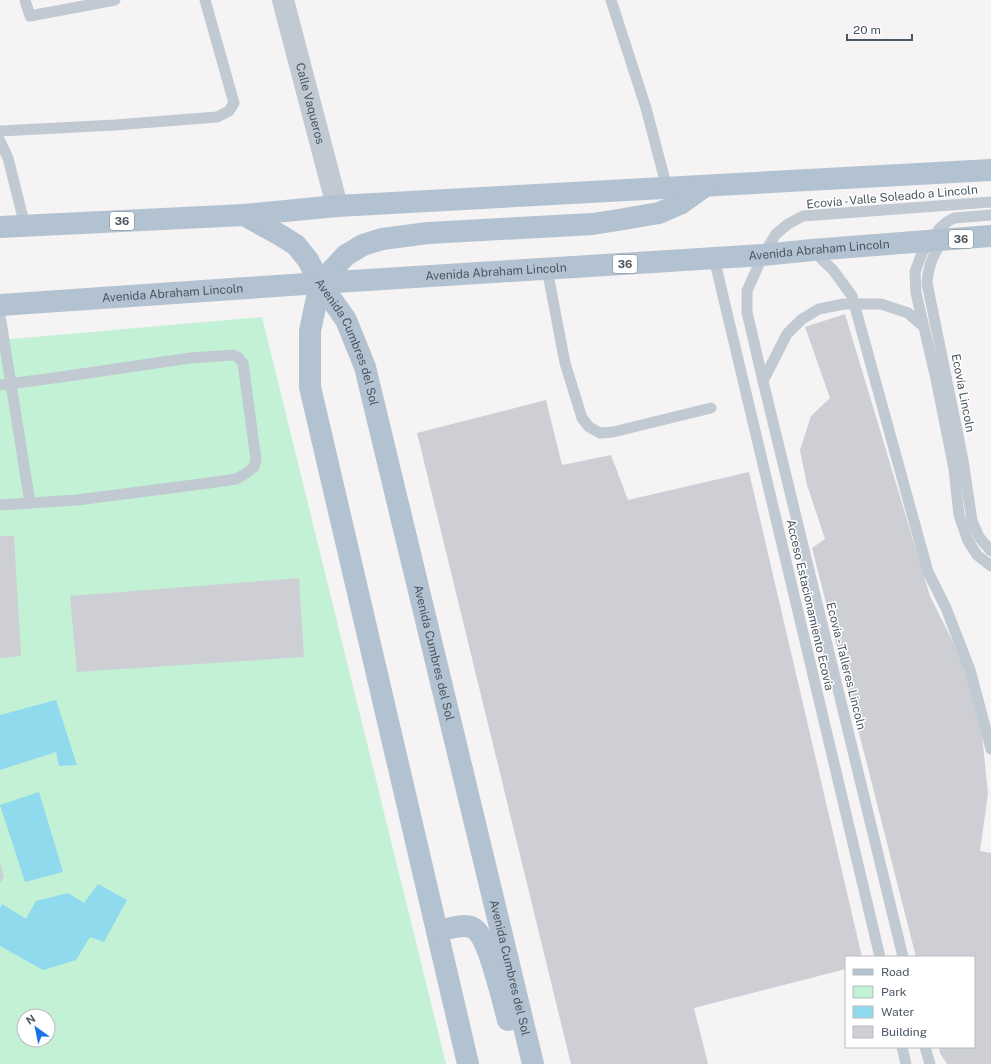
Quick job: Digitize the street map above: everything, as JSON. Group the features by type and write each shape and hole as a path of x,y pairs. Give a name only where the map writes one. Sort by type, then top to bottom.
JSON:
{"main road":[{"name":"36","path":"1,223 26,226 244,215 337,206 991,170"},
{"path":"244,215 280,235 296,246 308,260 320,283 346,255 363,245 382,238 593,224 659,213 680,204 706,186"},
{"name":"Avenida Abraham Lincoln","path":"0,305 763,255 991,236"},
{"name":"Avenida Cumbres del Sol","path":"320,283 310,331 310,387 468,1064"},
{"name":"Avenida Cumbres del Sol","path":"320,283 346,320 365,367 533,1064"},
{"path":"437,931 463,926 473,928 480,933 487,948 511,1032 529,1064"}],"street":[{"name":"Calle Vaqueros","path":"283,0 337,206"}],"lane":[{"path":"25,0 30,16 115,0"},
{"path":"0,131 114,125 217,117 228,111 234,103 205,0"},
{"path":"611,0 646,108 666,188"},
{"path":"0,141 8,158 26,226"},
{"name":"Ecovía - Valle Soleado a Lincoln","path":"763,255 776,234 788,224 803,216 991,202"},
{"path":"991,215 954,218 940,228 937,241 922,253 915,272 916,293 936,379 954,469 955,492 959,515 968,541 977,555 991,566"},
{"name":"Ecovía Lincoln","path":"937,241 936,249 928,272 927,283 963,460 972,521 979,537 991,551"},
{"path":"812,250 833,270 852,296 928,572 946,608 970,670 991,750"},
{"name":"Ecovía - Talleres Lincoln","path":"763,255 747,291 747,312 903,956"},
{"name":"Acceso Estacionamiento Ecovía","path":"714,258 880,956"},
{"path":"547,268 564,363 582,418 589,427 600,433 613,432 711,408"},
{"path":"763,381 787,334 802,319 819,309 854,303 881,304 908,313 923,326"},
{"path":"0,315 5,384 30,503"},
{"path":"0,505 77,500 151,492 236,478 245,474 254,467 256,460 243,363 238,357 227,355 190,358 5,384"},
{"path":"902,1048 906,1064"},
{"path":"925,1048 930,1064"}],"green space":[{"path":"262,317 446,1064 0,1064 0,340"}],"water":[{"path":"56,700 77,765 59,766 56,752 0,770 0,715"},
{"path":"39,792 63,872 25,882 0,805"},
{"path":"98,884 127,900 104,942 90,937 76,960 43,970 0,946 0,908 2,904 26,919 36,901 68,893 84,903"}],"building":[{"path":"845,314 930,596 961,658 981,726 988,793 980,851 991,853 991,1064 947,1064 940,1053 939,1048 975,1048 975,956 916,956 812,548 825,539 807,485 800,450 811,416 830,398 805,327"},
{"path":"546,400 562,465 611,455 628,500 749,472 862,956 845,956 845,969 694,1008 708,1064 571,1064 417,433"},
{"path":"0,536 14,536 21,656 0,658"},
{"path":"299,578 304,657 77,672 70,596"},
{"path":"0,863 4,877 0,883"}]}
